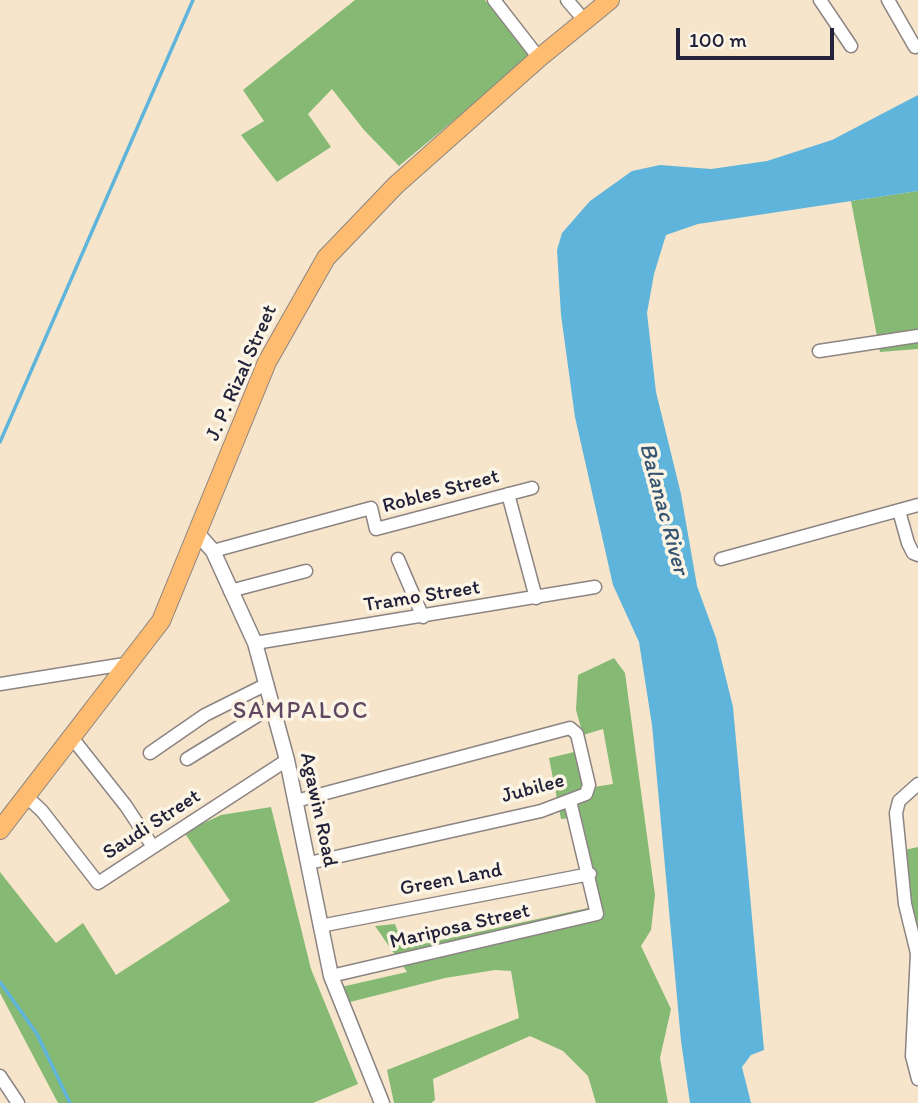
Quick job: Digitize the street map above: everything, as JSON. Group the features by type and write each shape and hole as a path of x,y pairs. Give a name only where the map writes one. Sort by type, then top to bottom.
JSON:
{"main road":[{"name":"J. P. Rizal Street","path":"0,830 161,621 267,362 326,258 396,185 539,58 610,0"}],"street":[{"path":"494,0 539,58"},
{"path":"567,0 584,20"},
{"path":"820,0 851,46"},
{"path":"905,0 890,3 915,47"},
{"path":"819,351 918,336"},
{"name":"Robles Street","path":"213,551 371,508 376,530 532,488"},
{"path":"508,494 536,598"},
{"path":"721,559 918,505"},
{"path":"899,511 908,543 913,553 918,555"},
{"name":"Agawin Road","path":"197,533 213,551 255,643 287,760 331,976 382,1103"},
{"path":"398,559 422,617"},
{"path":"230,591 306,571"},
{"name":"Tramo Street","path":"255,643 595,587"},
{"path":"0,684 131,663"},
{"path":"150,753 205,715 267,684"},
{"path":"187,759 273,706"},
{"name":"Jubilee","path":"296,801 570,728 577,734 589,785 586,794 541,811 309,863"},
{"path":"73,738 126,806 153,847"},
{"name":"Saudi Street","path":"26,796 42,811 97,883 287,760"},
{"path":"918,783 900,801 896,813 905,904 917,953 912,1056 918,1079"},
{"path":"570,800 590,874"},
{"name":"Mariposa Street","path":"331,976 597,914 590,874"},
{"name":"Green Land","path":"320,926 590,874"},
{"path":"0,1076 18,1103"}],"green space":[{"path":"355,0 485,0 530,57 399,166 364,130 332,89 308,114 331,147 277,182 241,135 264,121 243,90"},
{"path":"918,191 918,349 880,352 851,201"},
{"path":"614,658 625,673 655,895 651,930 641,946 671,1009 660,1058 668,1103 596,1103 588,1076 563,1051 530,1036 433,1079 435,1100 431,1103 394,1103 387,1070 519,1018 511,971 495,970 445,978 350,1002 341,987 407,972 375,926 395,924 402,943 423,944 588,908 580,817 561,819 549,758 574,752 594,787 613,784 603,729 583,735 576,710 578,675"},
{"path":"271,807 311,969 358,1084 313,1103 58,1103 0,993 0,872 56,943 83,923 116,975 230,901 184,832 221,815"},
{"path":"918,847 918,929 905,904 900,851"}],"water":[{"name":"Balanac River","path":"918,95 918,191 698,224 666,235 654,274 647,313 656,392 681,494 697,586 716,638 733,707 764,1050 751,1055 742,1067 751,1103 690,1103 681,1041 652,725 639,642 613,585 575,417 561,315 557,250 562,233 590,201 632,171 660,165 711,169 767,161 832,140"}],"waterway":[{"path":"0,442 193,0"},
{"path":"0,982 37,1034 70,1103"}],"district":[{"name":"SAMPALOC","path":"301,712"}]}
